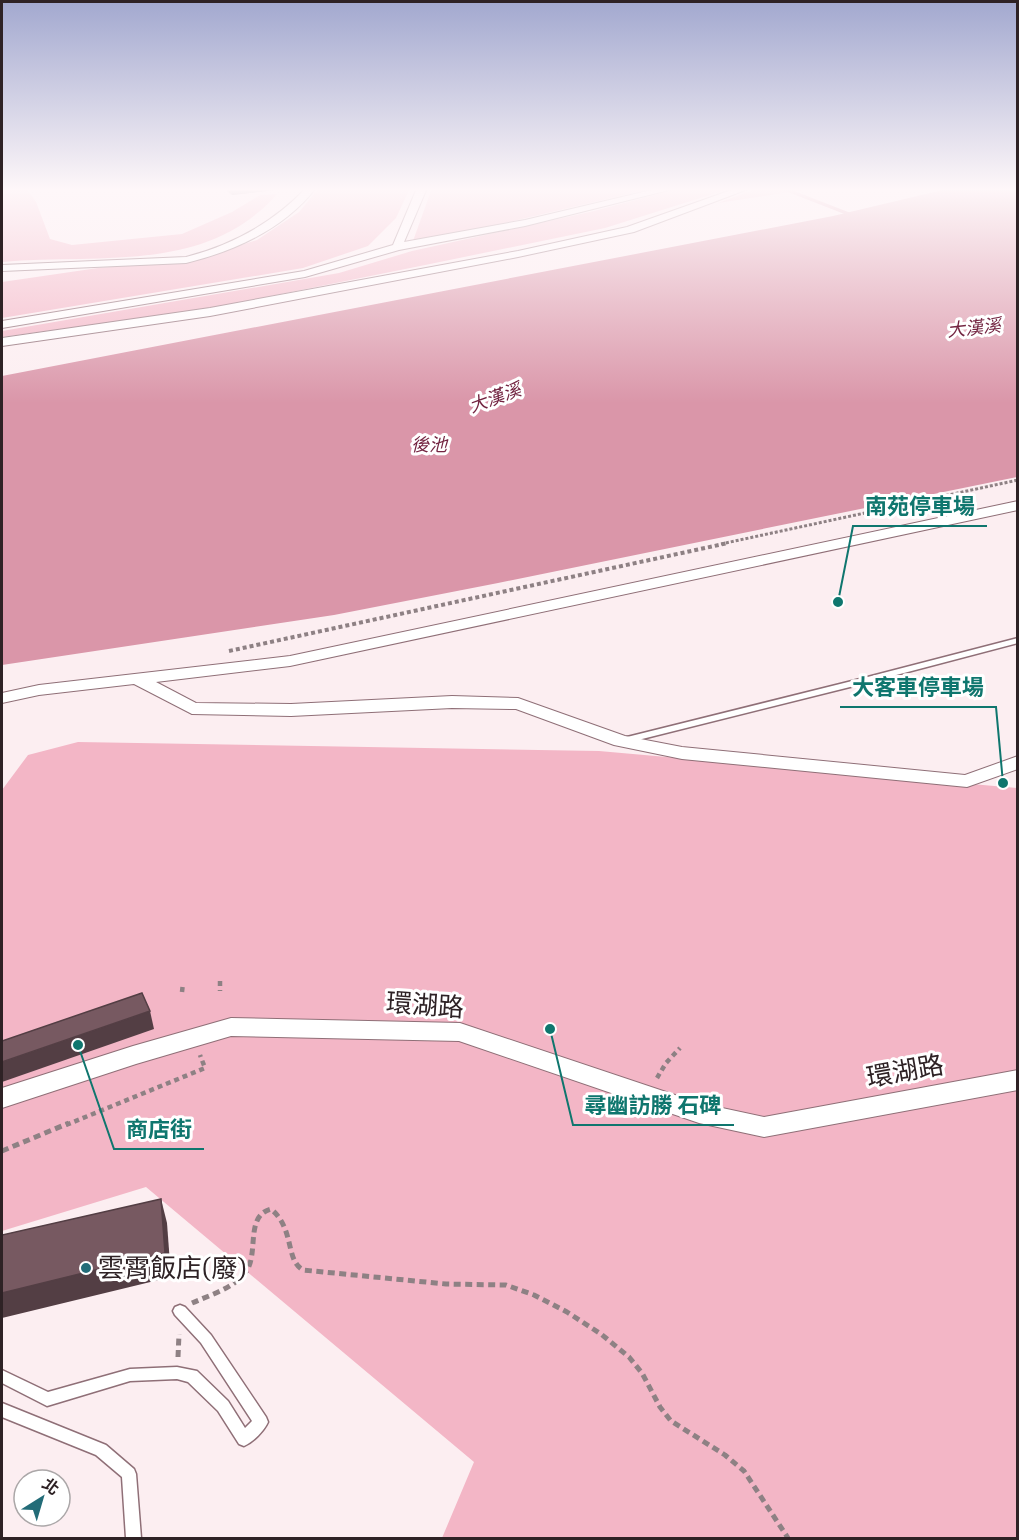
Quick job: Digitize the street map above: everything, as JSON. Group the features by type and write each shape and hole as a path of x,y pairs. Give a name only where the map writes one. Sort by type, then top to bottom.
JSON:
{"street":[{"path":"2,268 187,260"},
{"path":"2,325 305,274 353,260"},
{"path":"2,342 210,312 487,260"},
{"path":"2,280 27,277 60,267"},
{"path":"2,698 39,690 290,661 1017,505"},
{"path":"139,680 192,708 291,710 452,702 518,704 621,741 682,753 967,781 1017,762"},
{"name":"環湖路","path":"2,1098 133,1054 231,1027 460,1032 699,1113 764,1127 1017,1080"}],"lane":[{"path":"621,741 1017,640"},
{"path":"2,1376 47,1399 130,1375 177,1373 192,1376 223,1406 244,1438 261,1422 206,1339 180,1311"},
{"path":"2,1410 101,1450 129,1474 134,1539"}],"path":[{"path":"225,652 1017,480"},
{"path":"220,981 220,991"},
{"path":"182,992 183,983"},
{"path":"2,1151 205,1068 193,1038"},
{"path":"647,1094 666,1063 680,1048"},
{"path":"177,1373 180,1311 234,1283 244,1274 251,1264 259,1214 271,1209 286,1223 295,1262 300,1269 310,1272 345,1273 452,1284 517,1287 559,1308 621,1348 639,1368 663,1412 681,1428 744,1470 760,1493 774,1524 788,1539"}],"shaded area":[{"path":"2,260 43,260 38,260 2,262"},
{"path":"327,260 303,268 2,318 2,282 98,268 190,261"},
{"path":"383,260 450,260 207,309 2,337 2,331 339,273"},
{"path":"78,742 599,751 1017,788 1017,1538 442,1538 474,1462 146,1187 2,1231 2,790 28,755"}],"water":[{"name":"後池","path":"605,260 1017,260 1017,477 334,615 2,665 2,376"}],"building":[{"path":"142,993 150,1011 2,1062 2,1041"},
{"path":"161,1199 165,1253 2,1293 2,1235"}],"place":[{"name":"南苑停車場","path":"838,602"},
{"name":"大客車停車場","path":"1003,783"},
{"name":"尋幽訪勝 石碑","path":"550,1029"},
{"name":"商店街","path":"78,1045"},
{"name":"雲霄飯店(廢)","path":"86,1268"}],"water label":[{"name":"大漢溪","path":"974,328"},
{"name":"大漢溪","path":"495,398"}]}
